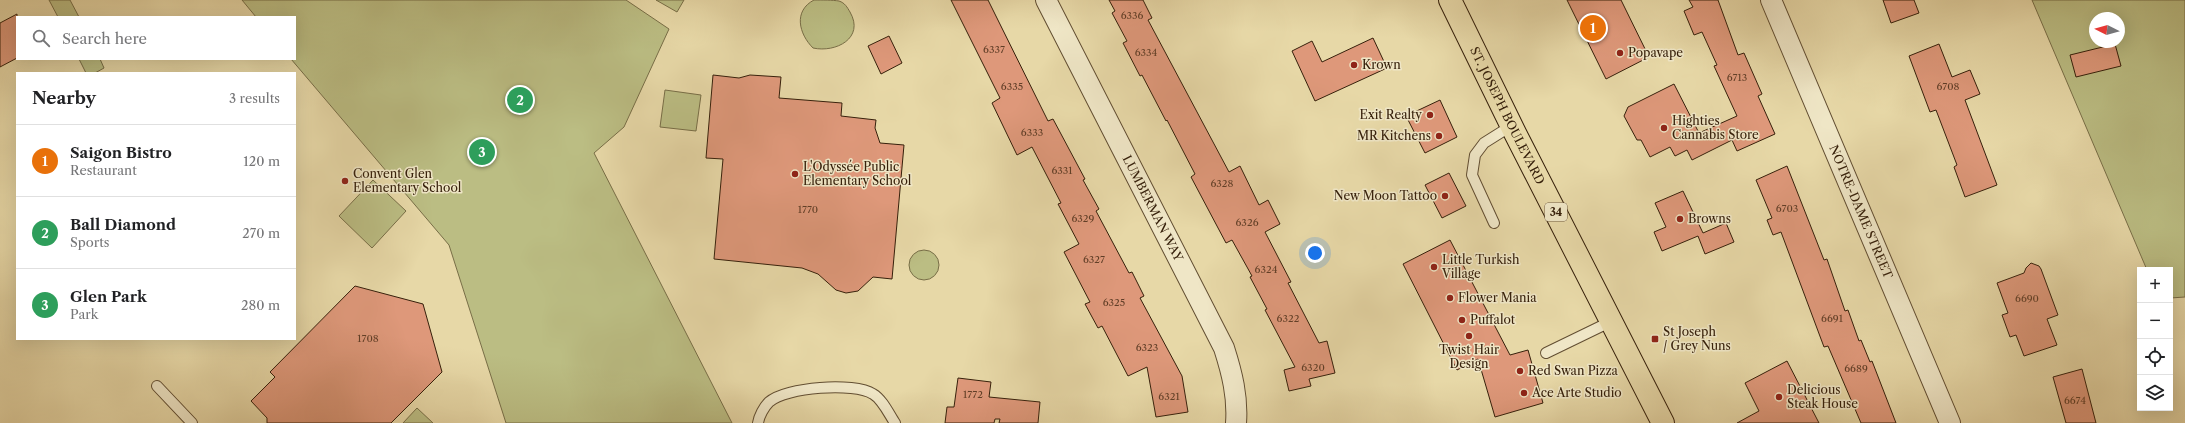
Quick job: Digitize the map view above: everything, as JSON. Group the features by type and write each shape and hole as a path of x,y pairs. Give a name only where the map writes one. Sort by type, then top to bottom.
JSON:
{"main road":[{"name":"ST. JOSEPH BOULEVARD","path":"1450,0 1512,126 1663,423"}],"street":[{"name":"LUMBERMAN WAY","path":"1046,0 1224,348 1233,378 1237,409 1236,423"},
{"name":"NOTRE-DAME STREET","path":"1771,0 1950,423"}],"lane":[{"path":"1494,223 1472,175 1475,155 1484,143 1512,126"},
{"path":"1546,353 1612,321"},
{"path":"157,386 192,423"},
{"path":"758,423 758,418 770,402 785,395 808,389 838,386 873,393 887,409 895,423"}],"green space":[{"path":"49,0 70,0 78,16 57,16"},
{"path":"242,0 626,0 669,29 624,127 594,153 732,423 506,423 449,245 292,60 296,60 296,16 255,16"},
{"path":"656,0 684,0 677,12"},
{"path":"814,0 839,1 847,7 854,21 854,29 846,42 839,46 822,49 813,48 808,42 804,36 800,23 801,16 807,5"},
{"path":"2032,0 2185,0 2185,297 2173,298 2173,267 2146,267"},
{"path":"80,60 100,60 104,68 97,72 86,72"},
{"path":"665,90 701,95 696,131 660,127"},
{"path":"373,180 406,211 372,248 339,216"},
{"path":"924,250 935,254 939,265 935,276 924,280 913,276 909,265 913,254"},
{"path":"417,408 433,423 403,423"}],"building":[{"path":"951,0 988,0 1048,121 1053,119 1085,179 1083,180 1099,209 1096,211 1129,273 1132,272 1144,296 1140,298 1182,376 1188,412 1156,417 1147,367 1128,376 1102,326 1098,328 1085,304 1090,302 1064,252 1079,244 1058,204 1061,203 1032,147 1017,155 992,103 1000,98"},
{"path":"1109,0 1143,0 1152,18 1148,20 1229,172 1240,166 1259,205 1268,200 1280,224 1265,232 1291,282 1288,283 1319,343 1327,341 1335,373 1309,379 1311,386 1289,391 1284,370 1295,367 1265,310 1267,309 1250,277 1252,276 1232,240 1226,243 1191,177 1195,174 1167,120 1166,121 1142,75 1140,76 1123,43 1127,41 1112,13 1115,11"},
{"path":"1567,0 1621,0 1649,57 1606,79"},
{"path":"1689,0 1718,0 1738,55 1744,53 1762,94 1758,96 1775,134 1737,151 1732,140 1692,160 1687,150 1675,156 1670,147 1650,157 1641,140 1637,140 1624,116 1628,107 1674,84 1699,133 1737,116 1714,66 1717,65 1702,32 1694,35 1684,11 1693,7"},
{"path":"1883,0 1914,0 1919,13 1891,23"},
{"path":"17,14 16,59 0,67 0,23"},
{"path":"889,36 902,63 881,74 868,46"},
{"path":"1373,38 1387,68 1315,101 1292,51 1312,41 1322,62"},
{"path":"1939,44 1952,77 1970,70 1980,94 1965,100 1997,185 1965,197 1954,167 1957,165 1936,110 1930,112 1909,56"},
{"path":"2099,48 2116,48 2121,66 2076,77 2070,55"},
{"path":"713,75 739,78 750,75 781,77 779,98 842,103 841,116 876,120 875,128 880,143 904,145 892,279 873,277 858,291 846,293 836,290 818,274 802,268 714,259 723,159 706,158"},
{"path":"1440,100 1457,137 1425,153 1406,116"},
{"path":"1787,166 1824,260 1827,259 1845,311 1848,310 1859,341 1861,340 1870,362 1872,361 1896,423 1861,423 1828,346 1824,347 1781,232 1773,235 1767,220 1772,218 1756,180"},
{"name":"New Moon Tattoo","path":"1449,173 1466,206 1442,218 1425,185"},
{"name":"Browns","path":"1683,191 1703,233 1726,223 1734,242 1705,254 1698,236 1662,251 1654,232 1666,227 1655,203"},
{"path":"1450,240 1510,355 1528,350 1543,403 1495,417 1478,359 1457,370 1403,264"},
{"path":"2031,263 2039,266 2041,269 2058,315 2047,319 2057,345 2024,356 2016,335 2010,337 2002,315 2008,313 1997,283 2024,273 2026,268"},
{"path":"355,286 423,304 442,372 391,423 267,423 267,418 251,401 275,377 270,372"},
{"name":"Delicious Steak House","path":"1787,361 1819,423 1737,423 1759,411 1745,383"},
{"path":"2082,369 2096,423 2066,423 2053,377"},
{"path":"958,378 991,382 989,397 1040,402 1038,423 999,423 1000,419 995,419 994,423 945,423 947,407 954,407"}],"place":[{"name":"Saigon Bistro","path":"1593,28"},
{"name":"Popavape","path":"1620,53"},
{"name":"Krown","path":"1354,65"},
{"name":"Ball Diamond","path":"520,100"},
{"name":"Exit Realty","path":"1430,115"},
{"name":"Highties Cannabis Store","path":"1664,128"},
{"name":"MR Kitchens","path":"1439,136"},
{"name":"Glen Park","path":"482,152"},
{"name":"L'Odyssée Public Elementary School","path":"795,174"},
{"name":"Convent Glen Elementary School","path":"345,181"},
{"name":"New Moon Tattoo","path":"1445,196"},
{"name":"Browns","path":"1680,219"},
{"name":"Little Turkish Village","path":"1434,267"},
{"name":"Flower Mania","path":"1450,298"},
{"name":"Puffalot","path":"1462,320"},
{"name":"Twist Hair Design","path":"1469,336"},
{"name":"St Joseph / Grey Nuns","path":"1655,339"},
{"name":"Red Swan Pizza","path":"1520,371"},
{"name":"Ace Arte Studio","path":"1524,393"},
{"name":"Delicious Steak House","path":"1779,397"}]}
